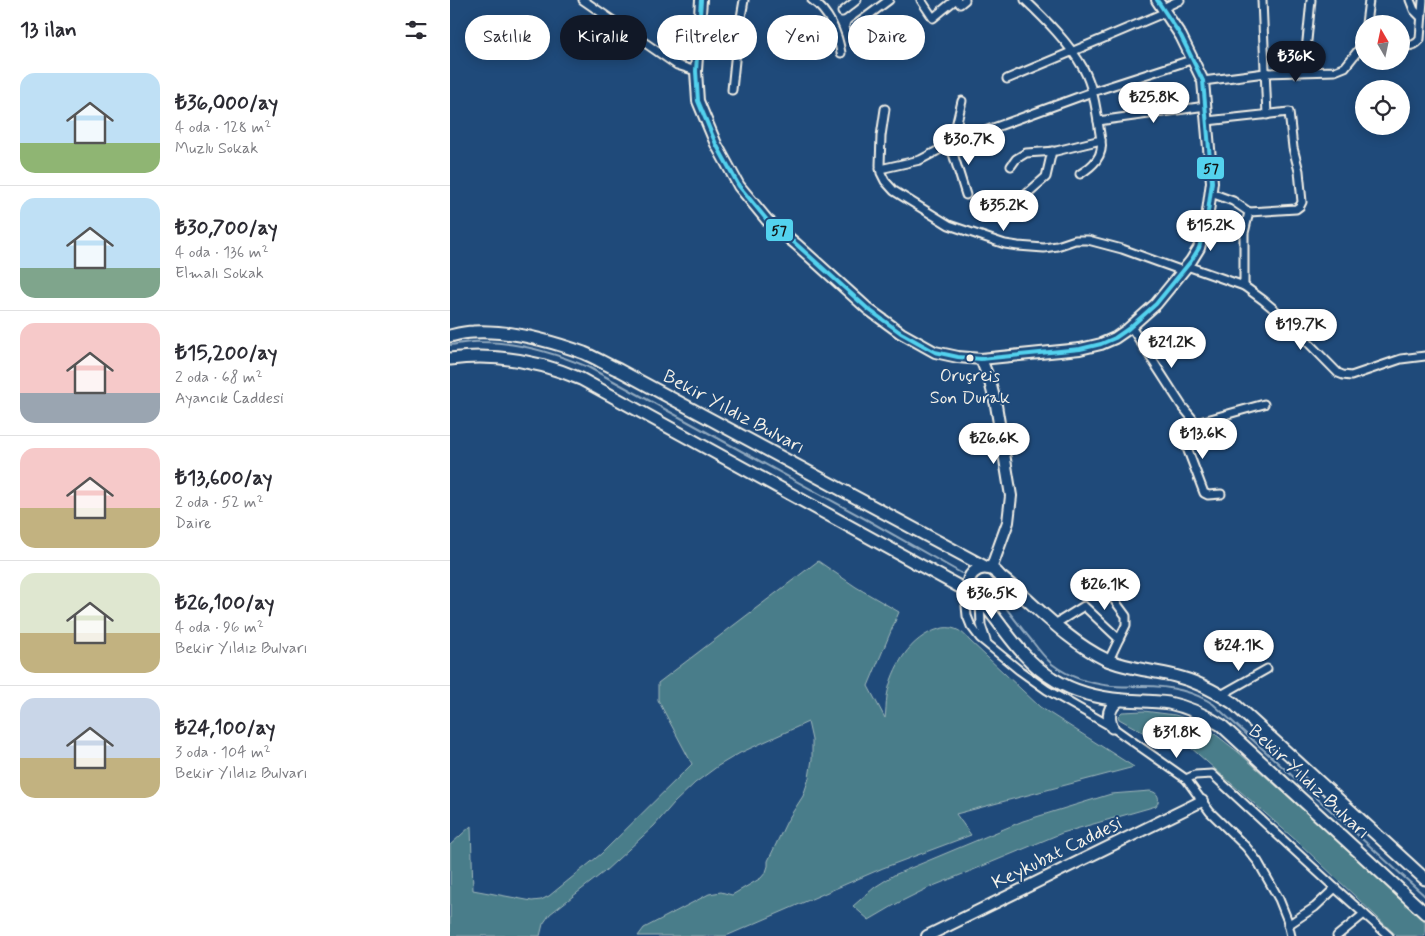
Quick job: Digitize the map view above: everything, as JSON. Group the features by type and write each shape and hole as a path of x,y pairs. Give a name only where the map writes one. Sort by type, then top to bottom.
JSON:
{"main road":[{"name":"Bekir Yıldız Bulvarı","path":"450,336 472,332 491,332 556,343 586,354 992,570 1084,648 1109,660 1136,669 1167,674 1207,687 1241,709 1425,879"},
{"path":"450,360 481,356 509,358 539,364 581,378 969,593 975,599 982,602 993,600 1001,592 1001,580 992,570 980,569 970,575 968,582 969,593"},
{"name":"Bekir Yıldız Bulvarı","path":"982,602 1023,654 1046,675 1064,686 1093,696 1119,700 1160,702 1180,706 1206,716 1221,725 1425,913"},
{"path":"1112,727 1109,713 1113,704 1119,700"}],"street":[{"path":"583,0 677,65 696,71"},
{"path":"701,0 696,71 698,101 716,144 739,186 767,220 868,309 901,333 935,352 981,359 1094,346 1116,338 1156,304 1195,255 1202,241 1212,182 1203,81 1182,36 1162,7"},
{"path":"732,90 737,41 744,0"},
{"path":"812,0 821,8 831,22 838,37 841,53"},
{"path":"842,12 857,0"},
{"path":"869,15 889,0"},
{"path":"921,0 933,18 956,0 960,4 965,0"},
{"path":"1025,0 1071,51 1084,69 1092,92 1102,148 1100,156 1080,174"},
{"path":"1007,79 1180,0"},
{"path":"1262,0 1267,115"},
{"path":"1304,71 1311,0"},
{"path":"1367,15 1368,0"},
{"path":"1410,0 1422,21"},
{"path":"1410,45 1419,41 1422,32 1423,0"},
{"path":"1203,81 1265,73 1332,72 1345,66 1355,55"},
{"path":"880,169 920,160 951,144 1092,92 1194,59"},
{"path":"962,101 951,144 966,195"},
{"path":"1098,121 1206,106"},
{"path":"885,109 881,136 880,169 885,181 890,188 949,225 1005,244 1030,248 1044,248 1075,240 1088,240 1244,286 1276,311 1323,359 1343,376 1350,376 1401,359 1425,356"},
{"path":"1207,121 1290,112 1293,148 1299,171 1302,202 1296,209 1250,212 1233,201 1211,193"},
{"path":"1012,166 1016,158 1026,153 1052,151 1101,140"},
{"path":"1022,198 1046,177 1052,151"},
{"path":"1244,286 1244,233 1250,212"},
{"path":"1131,327 1182,406 1196,423"},
{"path":"981,359 996,405 1011,496 1008,522 992,570"},
{"path":"1221,494 1208,495 1204,493 1182,435 1184,430 1196,423 1264,404"},
{"path":"969,593 966,611 968,621 977,635 1019,670 1047,690 1112,727 1186,779 1214,816 1246,847 1258,862 1279,899 1291,936"},
{"path":"1109,593 1123,611 1126,619 1126,625 1109,660"},
{"path":"982,602 982,629 984,637 989,644"},
{"path":"1056,624 1084,606 1119,639"},
{"path":"1221,695 1268,669"},
{"path":"1186,779 1212,774 1389,936"},
{"name":"Keykubat Caddesi","path":"927,936 1202,801"},
{"path":"1288,924 1315,907 1335,888"},
{"path":"1337,936 1364,914"}],"green space":[{"path":"818,561 856,587 899,612 868,686 885,718 889,685 904,655 911,646 929,633 943,628 952,628 963,634 1040,707 1134,767 956,814 971,835 883,868 726,936 638,936 644,928 709,894 721,892 732,895 761,878 766,872 768,861 787,821 803,796 809,778 812,740 808,722 740,753 695,783 654,826 604,872 550,914 543,924 540,936 450,936 450,845 471,826 473,890 532,901 541,900 549,896 601,854 692,764 658,700 658,683"},
{"path":"1144,711 1175,715 1201,723 1238,752 1425,921 1425,936 1397,936 1299,843 1190,747 1171,738 1146,734 1119,719 1118,716 1122,712"},
{"path":"1150,791 1158,796 1156,806 1062,833 928,888 869,920 853,906 875,887 894,875 1023,821 1111,794"}],"waterway":[{"path":"450,345 469,342 494,342 522,346 562,357 588,367 961,573"},
{"path":"1003,604 1046,659 1059,669 1073,676 1088,682 1104,685 1170,688 1197,695 1213,704 1425,896"}],"transit line":[{"name":"57","path":"701,0 696,71 698,101 716,144 739,186 767,220 868,309 901,333 935,352 981,359 1080,349 1101,344 1115,338 1156,304 1191,261 1199,248 1207,219 1212,182 1203,81 1181,36 1157,0"}],"place":[{"name":"Oruçreis Son Durak","path":"970,358"}]}
